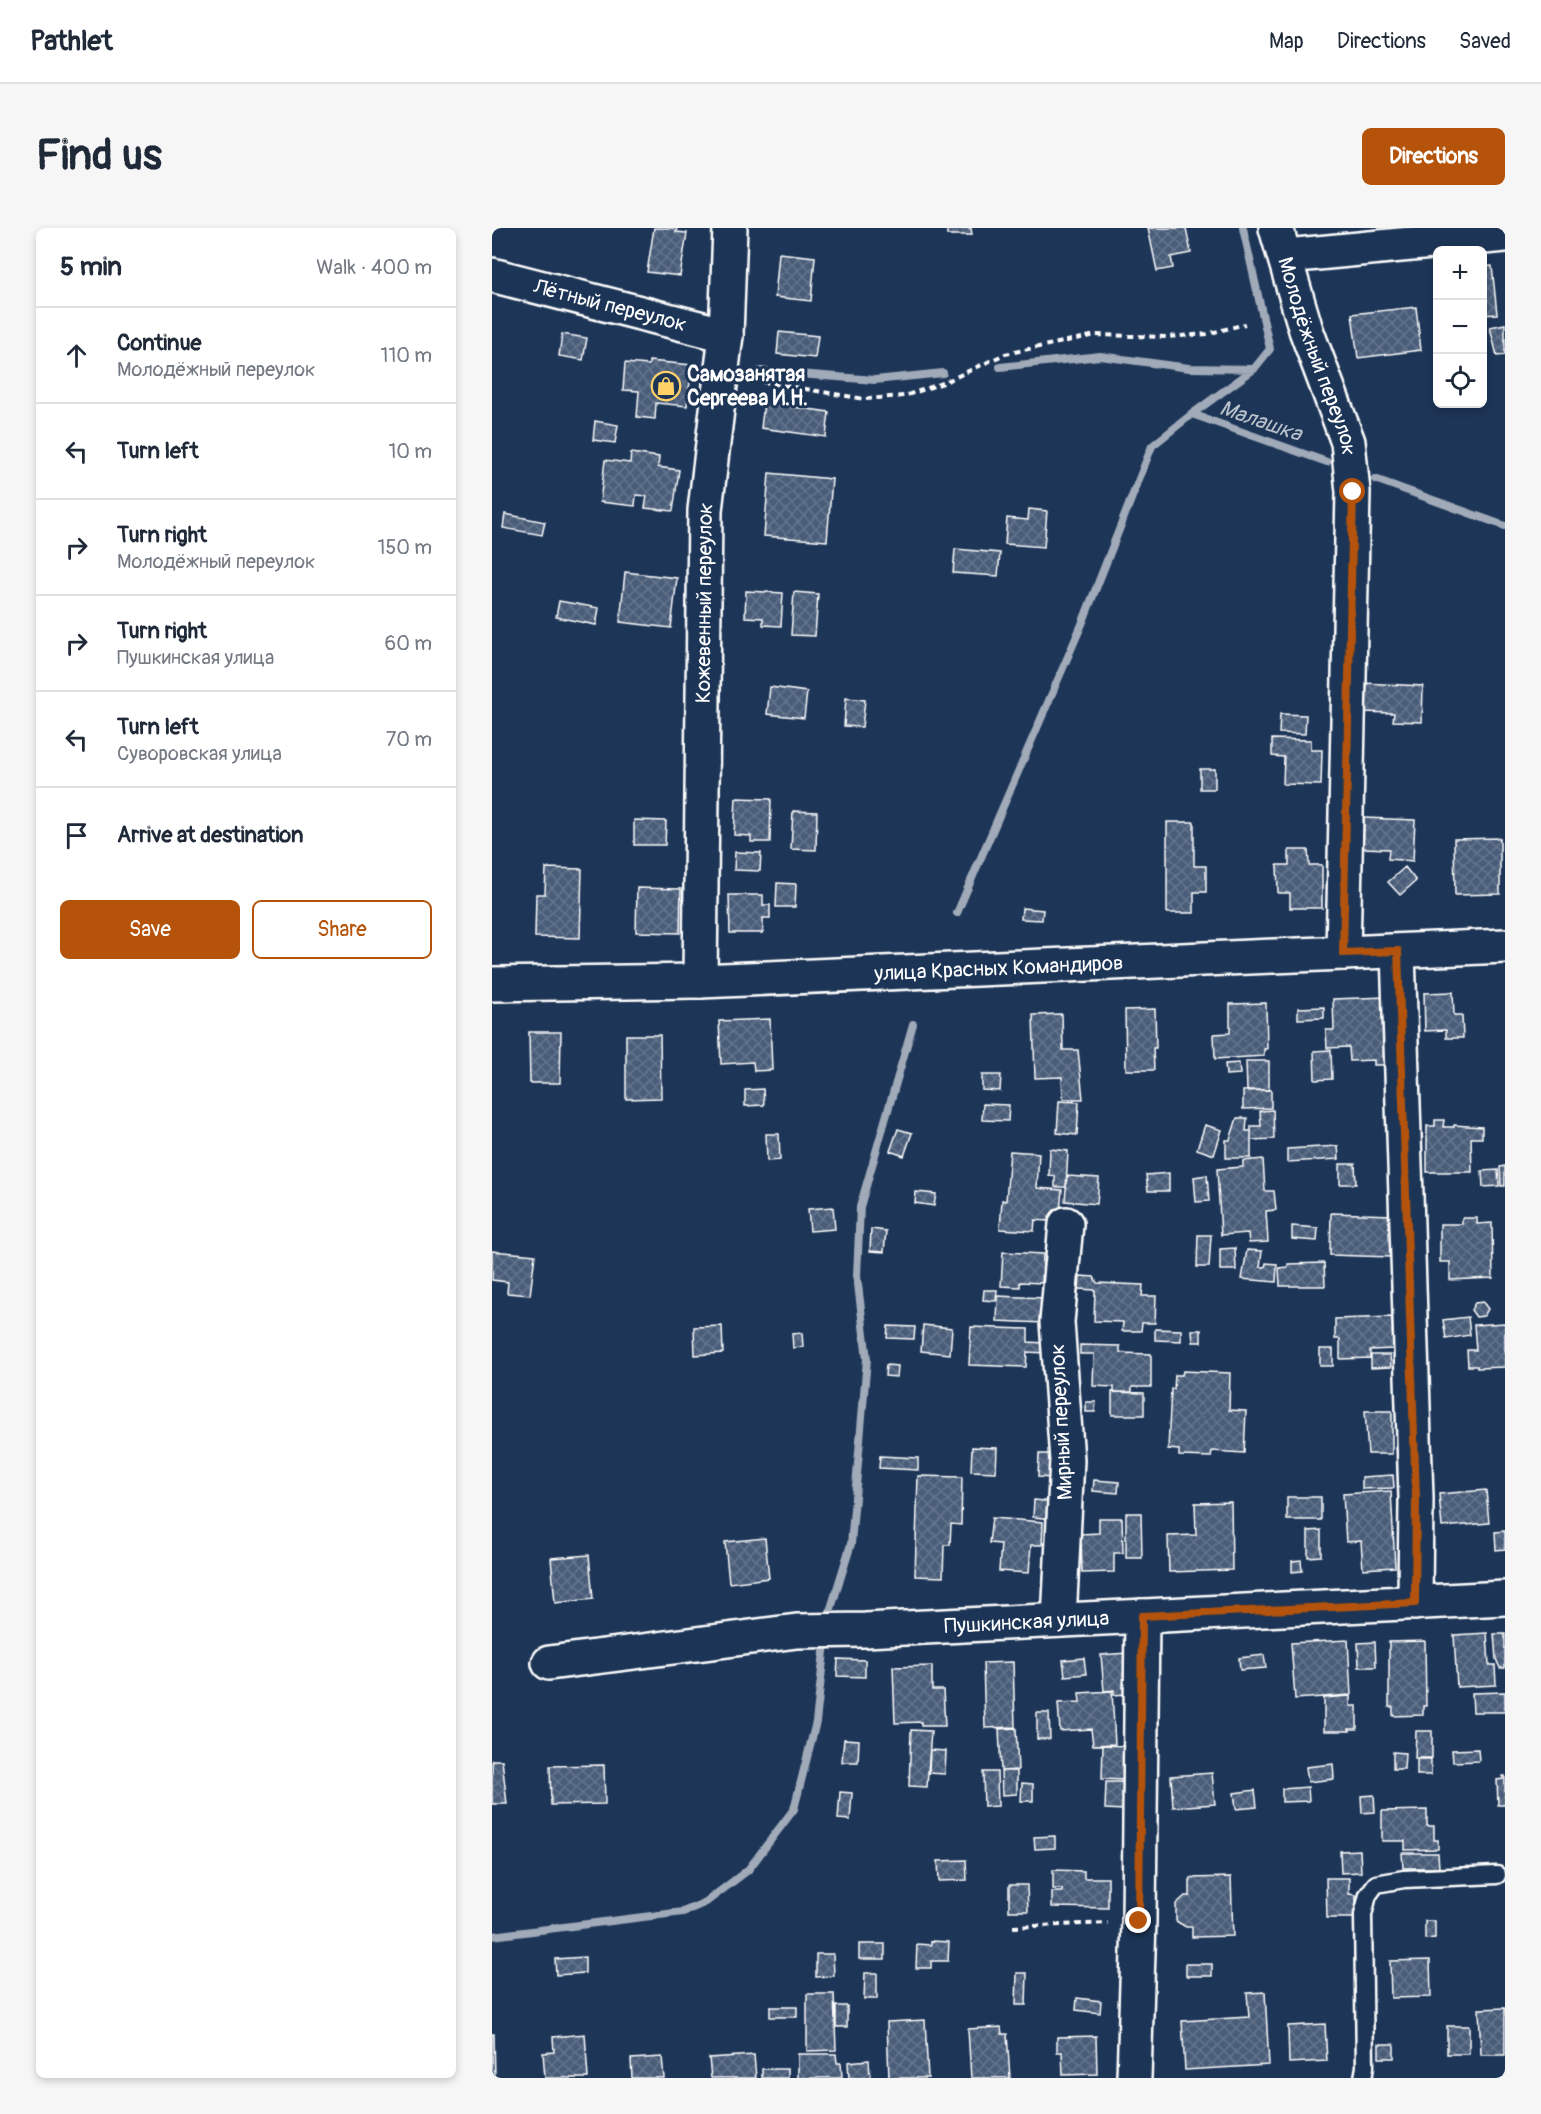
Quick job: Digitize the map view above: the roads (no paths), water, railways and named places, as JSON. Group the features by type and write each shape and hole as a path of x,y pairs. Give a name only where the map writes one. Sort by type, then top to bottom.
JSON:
{"street":[{"name":"Кожевенный переулок","path":"700,981 705,510 726,335 730,228"},
{"path":"1281,242 1505,234"},
{"name":"Молодёжный переулок","path":"1281,242 1306,330 1348,442 1353,492 1343,953"},
{"name":"Лётный переулок","path":"492,275 726,335"},
{"name":"улица Красных Командиров","path":"492,984 700,981 1505,946"},
{"path":"1398,951 1416,1498 1415,1603"},
{"name":"Мирный переулок","path":"1059,1620 1067,1460 1057,1322 1066,1224"},
{"name":"Пушкинская улица","path":"549,1663 797,1631 1505,1598"},
{"path":"1134,2078 1139,1921 1142,1616"}],"lane":[{"path":"1363,2078 1365,2067 1364,1915 1368,1895 1376,1884 1404,1879 1497,1875"}],"waterway":[{"name":"Малашка","path":"1243,228 1270,349 1254,369 1192,414 1327,462"},
{"path":"1000,367 1100,356 1189,368 1254,369"},
{"path":"761,371 875,380 943,373"},
{"path":"957,913 1082,624 1152,446 1192,414"},
{"name":"Малашка","path":"1375,479 1505,526"},
{"path":"828,1618 851,1544 867,1359 857,1276 860,1207 913,1024"},
{"path":"492,1936 683,1912 706,1902 748,1870 794,1809 816,1722 825,1643"}],"place":[{"name":"Самозанятая Сергеева И.Н.","path":"666,386"}]}
